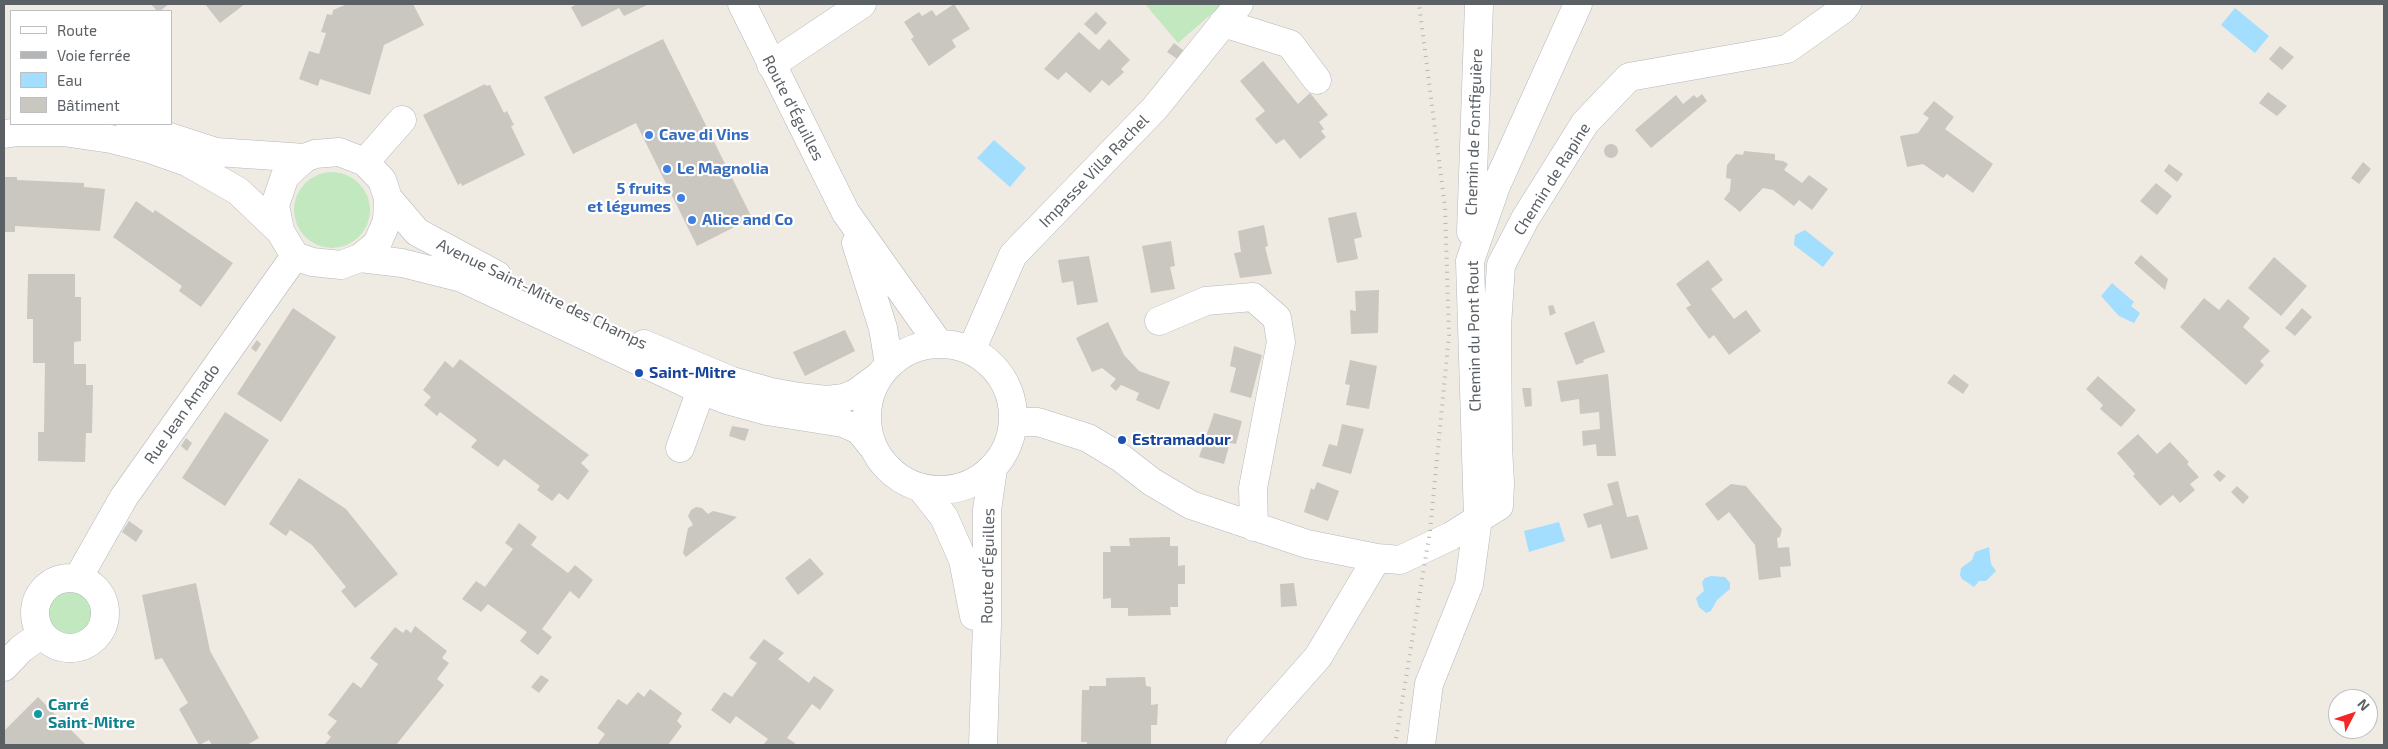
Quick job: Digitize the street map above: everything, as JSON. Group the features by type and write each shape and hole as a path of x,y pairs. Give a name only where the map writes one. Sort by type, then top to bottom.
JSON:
{"street":[{"name":"Route d'Éguilles","path":"742,4 756,16 771,65 846,212 939,344"},
{"path":"771,65 862,4"},
{"name":"Chemin de Fontfiguière","path":"1470,261 1479,4"},
{"name":"Chemin du Pont Rout","path":"1421,745 1429,684 1469,584 1478,518 1470,261 1496,186 1578,4"},
{"name":"Chemin de Rapine","path":"1478,518 1499,506 1497,326 1501,265 1525,219 1585,123 1629,76 1787,49 1842,10 1847,4"},
{"path":"1231,13 1290,44 1316,80"},
{"name":"Impasse Villa Rachel","path":"971,351 1013,255 1155,108 1231,13"},
{"path":"364,162 402,120"},
{"path":"133,125 216,152 305,158"},
{"path":"4,134 18,132 62,132 112,139 150,148 187,162 238,191 280,231 295,256 312,262 341,265 360,258 377,244 387,221 388,198 382,180 364,162 339,152 315,154 305,158 285,176 275,204 280,231"},
{"name":"Avenue Saint-Mitre des Champs","path":"388,198 417,232 473,263 648,346 725,378 771,392 827,400 856,394 884,370"},
{"name":"Route d'Éguilles","path":"846,212 884,328 884,370"},
{"name":"Rue Jean Amado","path":"78,578 124,497 295,256"},
{"name":"Avenue Saint-Mitre des Champs","path":"360,258 402,263 462,278 701,390 727,400 767,411 843,423 859,430 872,446"},
{"path":"1159,321 1206,301 1253,297 1277,318 1281,342 1253,488 1254,527"},
{"path":"939,344 971,351 989,363 1003,380 1011,400 1013,422 1010,439 1003,455 993,469 978,481 959,488 940,491 921,488 901,480 884,465 872,446 867,428 867,408 872,389 884,370 912,350 939,344"},
{"path":"680,448 701,390"},
{"path":"1013,422 1038,422 1088,438 1121,458 1152,482 1191,505 1307,544 1377,558 1400,560 1451,536 1478,518"},
{"name":"Route d'Éguilles","path":"982,745 987,624 987,510 993,469"},
{"name":"Route d'Éguilles","path":"921,488 944,517 963,560 984,664"},
{"path":"1240,745 1318,657 1377,558"},
{"path":"78,578 91,584 100,593 106,616 102,628 96,637 86,644 75,648 53,644 42,634 36,618 35,608 43,590 60,579 78,578"},
{"path":"4,667 21,649 42,634"}],"green space":[{"path":"1145,4 1223,4 1178,43"},
{"path":"332,172 346,175 359,183 367,196 370,210 367,224 359,237 346,245 332,248 318,245 305,237 297,224 294,210 297,196 305,183 318,175"},
{"path":"71,590 84,594 90,600 94,613 90,626 84,632 71,636 58,632 52,626 48,613 52,600 58,594"}],"water":[{"path":"2235,8 2269,36 2255,53 2221,25"},
{"path":"994,140 1026,168 1010,187 977,158"},
{"path":"1805,230 1834,253 1823,267 1794,245 1795,235"},
{"path":"2112,283 2134,302 2131,306 2140,313 2134,323 2119,316 2101,296"},
{"path":"1559,522 1565,541 1529,552 1524,531"},
{"path":"1989,547 1991,564 1996,571 1986,581 1979,581 1974,587 1962,579 1960,575 1961,568 1972,560 1975,552"},
{"path":"1711,576 1725,577 1730,583 1730,589 1717,600 1711,611 1706,613 1699,607 1696,598 1704,591 1702,582 1705,578"}],"building":[{"path":"151,4 169,4 161,10 156,10"},
{"path":"205,4 245,4 220,23"},
{"path":"347,4 413,4 424,25 384,45 370,95 320,79 318,86 299,79 309,51 319,54 326,33 321,32 327,14 332,15 333,10"},
{"path":"577,4 647,5 624,16 619,8 582,27 571,7"},
{"path":"954,4 970,29 952,40 956,47 929,66 911,39 914,37 904,22 919,12 922,16 932,10 936,16"},
{"path":"1096,12 1107,23 1096,35 1084,24"},
{"path":"1079,32 1099,50 1109,39 1130,60 1121,69 1124,72 1109,86 1102,80 1090,93 1066,72 1058,80 1044,69"},
{"path":"663,39 752,218 697,246 636,123 573,154 544,97"},
{"path":"1174,43 1188,54 1182,62 1167,52"},
{"path":"2280,46 2294,57 2282,70 2269,59"},
{"path":"1263,61 1298,104 1310,93 1328,115 1319,122 1324,129 1321,131 1326,137 1300,159 1284,139 1276,144 1255,119 1265,111 1240,81"},
{"path":"485,84 486,86 490,85 504,113 507,111 514,125 511,126 525,155 462,186 461,183 458,185 423,115"},
{"path":"2268,92 2287,106 2277,116 2259,103"},
{"path":"1702,94 1707,101 1651,148 1635,130 1676,95 1683,104 1694,95 1697,98"},
{"path":"1934,101 1954,117 1945,129 1993,164 1973,193 1947,174 1943,178 1923,164 1907,167 1900,136 1918,133 1929,118 1923,114"},
{"path":"1611,144 1616,146 1618,151 1616,156 1611,158 1606,156 1604,151 1606,146"},
{"path":"1744,151 1775,154 1775,160 1788,164 1784,170 1802,183 1809,175 1828,189 1812,210 1799,200 1794,206 1773,190 1763,188 1740,212 1724,199 1730,191 1731,179 1726,178 1727,165 1736,154 1743,155"},
{"path":"2363,162 2371,169 2359,184 2351,178"},
{"path":"2169,164 2183,174 2177,182 2164,171"},
{"path":"4,177 17,177 17,180 84,183 84,187 105,189 100,231 15,226 15,232 4,232"},
{"path":"2156,183 2172,196 2157,215 2140,201"},
{"path":"136,201 153,213 155,210 233,263 201,307 179,291 182,286 113,237"},
{"path":"1356,212 1362,237 1354,239 1358,259 1337,263 1328,218"},
{"path":"1264,225 1268,246 1265,247 1272,274 1240,278 1234,253 1241,252 1238,231"},
{"path":"1171,241 1175,266 1170,267 1175,289 1151,293 1142,246"},
{"path":"2141,255 2168,279 2165,290 2134,263"},
{"path":"1089,256 1098,302 1077,305 1073,281 1062,283 1058,260"},
{"path":"2274,257 2307,286 2281,316 2248,288"},
{"path":"1708,260 1723,280 1711,289 1734,319 1746,310 1761,331 1729,355 1714,335 1709,339 1686,308 1691,305 1676,284"},
{"path":"28,274 75,274 75,297 81,297 81,341 74,342 74,364 86,364 86,385 93,385 92,433 86,433 85,462 38,461 38,432 44,432 45,363 33,363 33,319 27,319"},
{"path":"1379,290 1378,333 1351,334 1350,310 1356,311 1355,291"},
{"path":"2204,298 2219,310 2228,299 2250,318 2243,327 2270,351 2260,361 2264,365 2246,385 2180,327"},
{"path":"1553,305 1556,313 1550,316 1548,306"},
{"path":"293,308 336,337 281,422 237,394"},
{"path":"2302,308 2312,317 2295,336 2285,328"},
{"path":"1594,321 1605,352 1583,360 1584,362 1576,365 1564,333"},
{"path":"1108,322 1124,355 1139,371 1170,382 1159,410 1136,400 1139,393 1121,385 1116,391 1110,386 1116,379 1102,368 1092,372 1076,338"},
{"path":"845,330 855,351 805,376 793,352"},
{"path":"257,340 261,344 256,352 251,348"},
{"path":"1234,346 1262,355 1251,398 1230,392 1236,368 1230,366"},
{"path":"460,359 589,455 581,463 589,471 568,500 559,493 552,501 537,490 540,486 504,459 498,467 471,447 477,440 440,412 437,416 424,405 431,397 423,390 445,361 453,368"},
{"path":"1350,360 1377,366 1369,409 1346,405 1350,385 1345,384"},
{"path":"1608,374 1616,456 1597,456 1596,444 1583,446 1582,431 1600,429 1599,412 1580,414 1579,399 1561,402 1557,381"},
{"path":"1954,374 1969,385 1963,394 1947,383"},
{"path":"2098,376 2136,410 2121,427 2100,409 2103,405 2086,389"},
{"path":"1522,388 1531,388 1532,406 1525,407"},
{"path":"225,412 269,440 225,506 182,478"},
{"path":"1214,413 1242,421 1236,444 1230,443 1224,464 1199,457"},
{"path":"1342,424 1364,429 1351,474 1322,466 1329,444 1337,446"},
{"path":"732,426 749,429 745,441 729,436"},
{"path":"2138,434 2157,454 2170,442 2189,462 2187,464 2199,477 2190,484 2195,490 2180,503 2173,495 2160,506 2133,476 2135,474 2117,453"},
{"path":"186,438 192,443 187,451 181,446"},
{"path":"2218,470 2226,476 2220,482 2213,475"},
{"path":"299,478 346,509 398,574 355,608 341,591 346,587 312,545 290,530 286,536 269,524"},
{"path":"1618,481 1627,517 1638,515 1648,549 1611,559 1601,524 1588,528 1583,514 1613,505 1607,484"},
{"path":"1317,482 1339,491 1328,521 1304,512 1311,488 1314,490"},
{"path":"1731,484 1746,486 1782,529 1780,537 1777,538 1778,548 1789,547 1791,566 1780,567 1781,577 1759,580 1755,545 1729,512 1718,521 1705,504"},
{"path":"2237,486 2249,497 2243,504 2231,492"},
{"path":"696,507 702,508 708,514 713,511 737,517 686,557 683,553 688,528 693,525 688,516 691,510"},
{"path":"129,521 143,531 136,542 122,532"},
{"path":"519,523 537,537 531,545 568,573 575,565 593,580 579,599 570,591 542,629 552,637 538,655 520,641 527,632 488,604 481,612 462,599 476,581 485,587 513,549 505,543"},
{"path":"1170,537 1170,546 1178,546 1178,566 1185,565 1185,584 1178,584 1178,607 1170,607 1171,615 1128,616 1128,608 1111,608 1111,598 1103,599 1103,552 1111,552 1110,546 1130,546 1129,538"},
{"path":"810,558 824,574 798,595 785,578"},
{"path":"196,583 210,651 259,738 247,745 212,745 209,740 199,745 179,709 188,703 162,658 155,660 142,595"},
{"path":"1294,583 1297,606 1281,607 1280,584"},
{"path":"415,626 447,651 442,658 449,663 437,679 444,685 396,745 324,745 331,737 327,733 337,721 328,715 353,682 361,688 378,664 370,658 395,627 403,633 406,629 411,633"},
{"path":"764,639 784,653 778,659 809,683 814,676 834,690 820,710 812,704 787,738 795,743 794,745 763,745 768,739 736,716 730,724 711,710 724,692 732,697 757,663 749,658"},
{"path":"541,675 549,680 539,693 531,687"},
{"path":"1145,677 1146,686 1151,687 1151,705 1158,704 1157,725 1151,725 1151,745 1087,745 1087,742 1081,742 1082,690 1089,690 1089,686 1106,686 1106,678"},
{"path":"650,689 682,713 677,721 682,726 668,745 597,745 605,734 597,728 618,699 627,705 638,692 644,697"},
{"name":"Carré Saint-Mitre","path":"38,697 86,745 4,745 4,731"}],"railway":[{"path":"1395,745 1430,531 1449,335 1445,207 1419,4"}],"place":[{"name":"Cave di Vins","path":"649,135"},
{"name":"Le Magnolia","path":"667,169"},
{"name":"5 fruits et légumes","path":"681,198"},
{"name":"Alice and Co","path":"692,220"},
{"name":"Saint-Mitre","path":"639,373"},
{"name":"Estramadour","path":"1122,440"},
{"name":"Carré Saint-Mitre","path":"38,714"}]}
